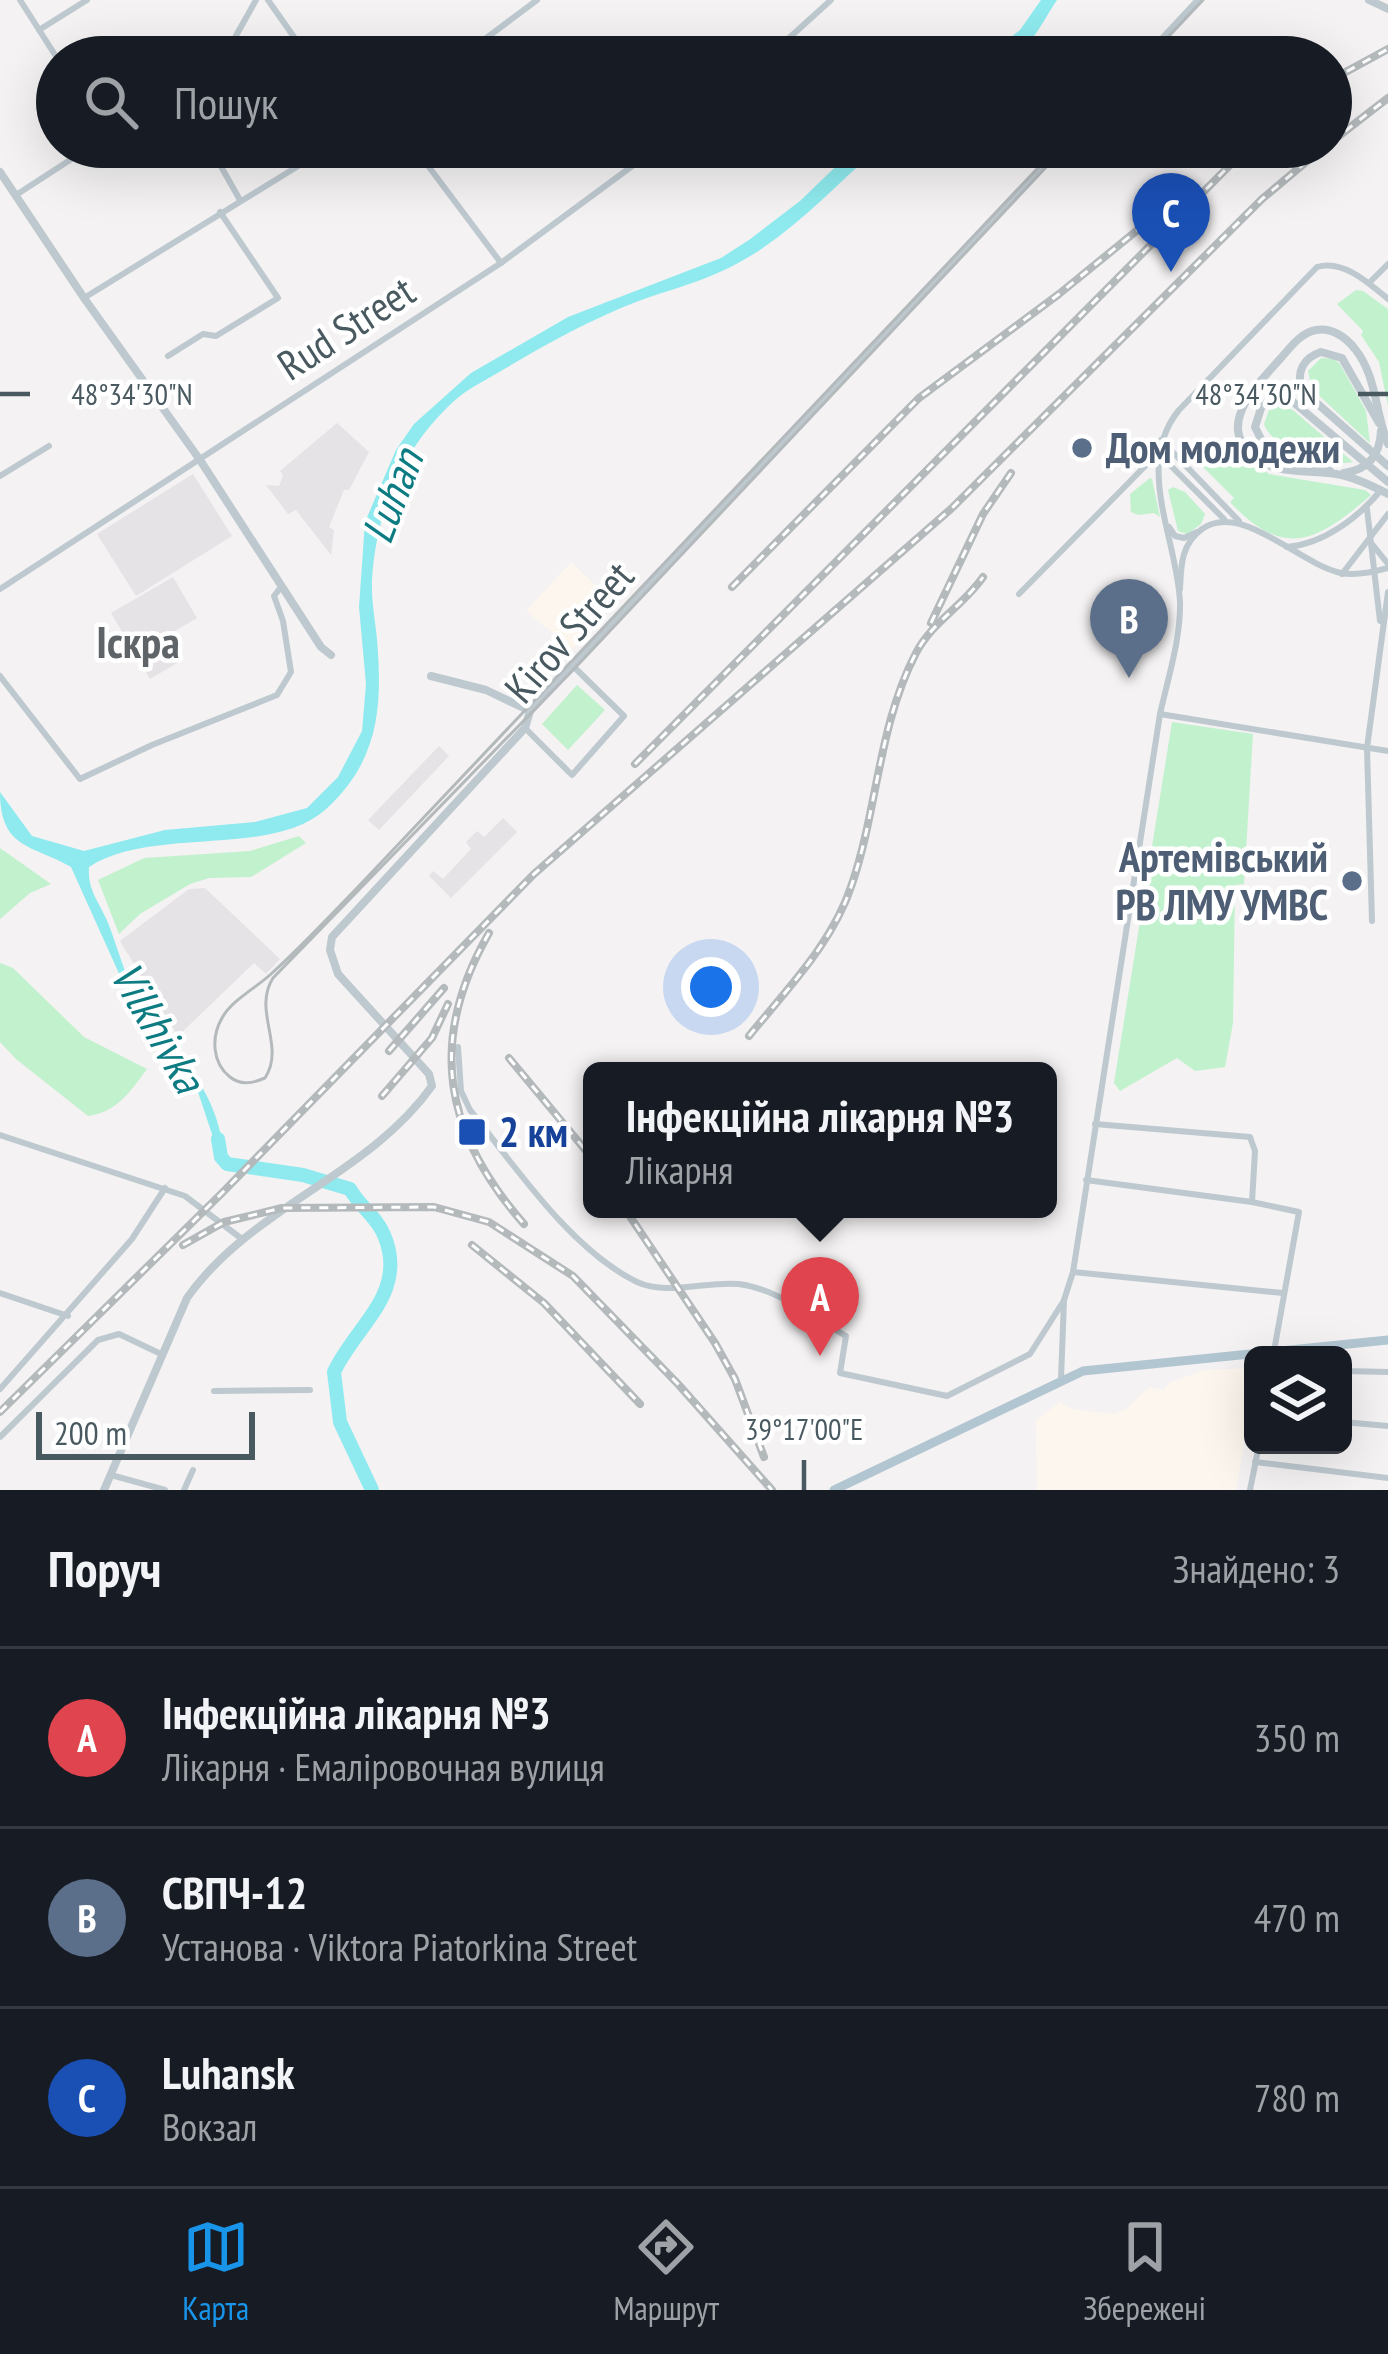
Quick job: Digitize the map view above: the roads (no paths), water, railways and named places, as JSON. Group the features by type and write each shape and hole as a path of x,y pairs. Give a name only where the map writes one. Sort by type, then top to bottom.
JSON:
{"main road":[{"path":"1335,1346 1388,1340"},
{"path":"834,1490 1082,1371 1244,1356"}],"street":[{"path":"20,0 43,36"},
{"path":"39,30 87,0"},
{"path":"236,36 256,0"},
{"path":"268,0 293,36"},
{"path":"488,36 537,0"},
{"path":"792,36 832,0"},
{"path":"1166,36 1199,0"},
{"path":"1369,0 1388,9"},
{"path":"16,195 58,168"},
{"path":"222,168 241,200"},
{"path":"83,298 294,168"},
{"path":"430,168 500,263"},
{"name":"Rud Street","path":"0,589 500,263 629,168"},
{"name":"Kirov Street","path":"242,1239 389,1134 432,1086 429,1074 338,974 330,950 332,937 525,728 530,711 1041,168"},
{"path":"0,172 331,656"},
{"path":"168,356 203,334 216,335 278,298 220,212"},
{"path":"1369,283 1388,264"},
{"path":"1180,599 1158,453 1160,439 1179,410 1317,267 1342,267 1388,298"},
{"path":"1327,330 1345,339 1363,361 1380,425 1380,442 1372,460 1359,470 1337,474 1287,470 1254,458 1240,435 1238,421 1247,395 1298,339 1327,330"},
{"path":"1388,444 1347,364 1336,354 1313,355 1302,366 1300,382 1307,396 1388,466"},
{"path":"1284,548 1312,540 1367,508 1388,482 1299,405 1277,398 1262,405 1255,419 1257,435 1269,446 1337,474 1388,494"},
{"path":"1160,439 1242,524 1284,548 1342,574 1374,572 1388,566 1370,538"},
{"path":"0,476 49,446"},
{"path":"1158,453 1224,520 1242,524"},
{"path":"1018,594 1158,453"},
{"path":"1367,508 1382,631"},
{"path":"1342,574 1388,514"},
{"path":"1167,524 1175,536 1184,538 1224,520"},
{"path":"458,1047 461,1091 470,1110 581,1243 639,1284 743,1284 791,1304 846,1336 840,1373 947,1396 1030,1354 1064,1300 1073,1272 1160,714 1177,632 1181,560 1199,532"},
{"path":"0,676 80,779 277,695 291,671 283,621 274,605 281,587"},
{"path":"1372,921 1367,748 1388,592"},
{"path":"525,728 572,775 624,716 573,666"},
{"path":"431,676 486,690 530,711"},
{"path":"1160,714 1388,751"},
{"path":"1095,1124 1250,1138 1256,1151 1252,1202"},
{"path":"0,1135 185,1196 242,1239 205,1273 187,1298 104,1490"},
{"path":"1086,1180 1252,1202 1299,1213 1275,1346"},
{"path":"0,1389 132,1239 165,1188"},
{"path":"1073,1272 1283,1293"},
{"path":"0,1293 68,1316"},
{"path":"1060,1379 1064,1300"},
{"path":"0,1436 98,1340 119,1334 161,1354"},
{"path":"1352,1371 1388,1372"},
{"path":"214,1391 310,1390"},
{"path":"1352,1424 1388,1426"},
{"path":"1250,1490 1256,1454"},
{"path":"1255,1462 1388,1478"},
{"path":"184,1490 193,1470"},
{"path":"111,1474 164,1490"}],"water":[{"path":"1041,0 1057,0 1034,36 1012,36"},
{"path":"834,168 856,168 766,246 712,276 636,302 570,332 472,388 419,440 386,506 375,555 372,598 379,676 372,738 355,775 325,810 302,825 274,833 145,848 89,867 93,891 138,1001 207,1095 220,1130 224,1152 218,1152 196,1086 135,1009 71,867 13,835 6,825 0,792 32,836 84,851 165,830 255,822 307,808 338,777 362,731 366,684 359,607 365,522 396,450 414,424 471,373 568,317 721,258 800,201"}],"waterway":[{"name":"Vilkhivka","path":"218,1139 227,1164 303,1175 350,1189 384,1235 390,1256 385,1292 334,1372 340,1422 372,1490"}],"tram line":[{"path":"1169,36 1203,0"},
{"path":"1038,168 336,910 226,1012 218,1025 215,1049 230,1077 243,1083 256,1081 265,1078 271,1066 266,1003 273,978 575,668 1045,168"}],"railway":[{"path":"1352,69 1388,49"},
{"path":"1352,126 1388,98"},
{"path":"635,764 1227,168"},
{"path":"0,1412 534,874 952,508 1262,199 1299,168"},
{"path":"732,587 919,398 1059,294 1178,197"},
{"path":"931,623 983,514 1011,473"},
{"path":"749,1036 808,964 844,906 903,681 931,632 983,577"},
{"path":"489,933 457,1011 453,1085 476,1155 524,1224"},
{"path":"389,1051 444,988"},
{"path":"382,1096 432,1038 448,1004"},
{"path":"509,1058 583,1147"},
{"path":"183,1245 224,1222 282,1208 434,1207 489,1222 573,1276 772,1490"},
{"path":"631,1218 715,1343 735,1379 764,1457"},
{"path":"472,1245 544,1303 640,1404"}],"place":[{"name":"Luhansk","path":"1171,272"},
{"name":"Дом молодежи","path":"1082,448"},
{"name":"СВПЧ-12","path":"1129,678"},
{"name":"Артемівський РВ ЛМУ УМВС","path":"1352,881"},
{"name":"2 км","path":"472,1132"},
{"name":"Інфекційна лікарня №3","path":"820,1356"}],"district":[{"name":"Іскра","path":"138,642"}],"water label":[{"name":"Luhan","path":"392,496"}]}
